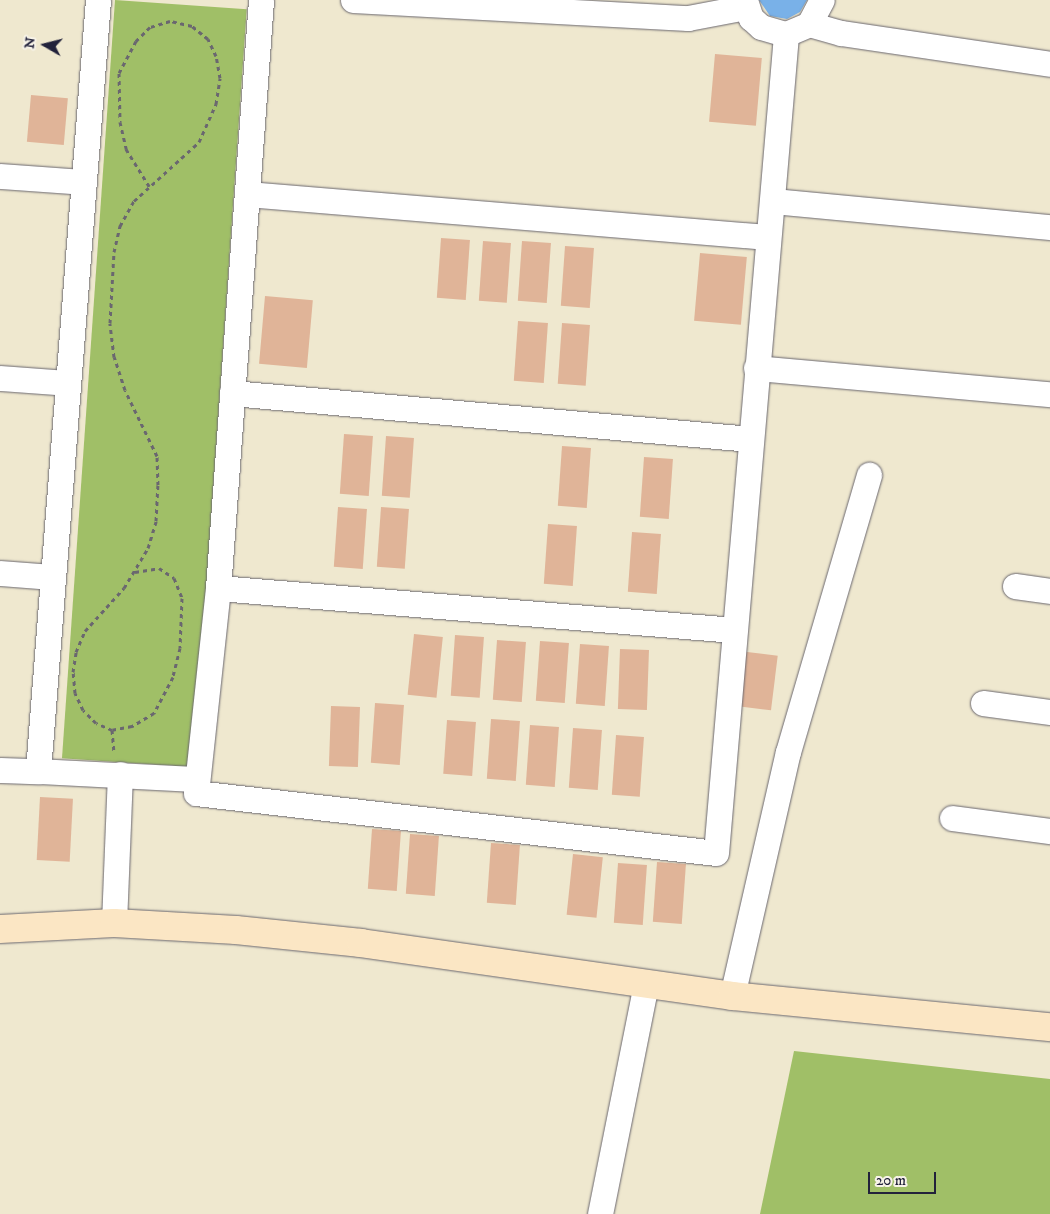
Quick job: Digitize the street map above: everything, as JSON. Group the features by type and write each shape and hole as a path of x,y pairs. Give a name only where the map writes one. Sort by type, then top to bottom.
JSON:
{"main road":[{"path":"0,929 114,923 227,929 361,943 732,996 1050,1027"}],"street":[{"path":"38,771 98,0"},
{"path":"261,0 218,588 196,793 716,853 767,237 773,201 786,34"},
{"path":"353,0 688,18 745,3 761,28 786,34 809,24 822,0"},
{"path":"809,24 841,33 1050,64"},
{"path":"0,176 84,182"},
{"path":"247,194 767,237"},
{"path":"773,201 1050,227"},
{"path":"756,368 1050,394"},
{"path":"0,378 68,383"},
{"path":"232,393 750,439"},
{"path":"732,996 788,752 869,475"},
{"path":"0,573 53,577"},
{"path":"1015,586 1050,591"},
{"path":"218,588 734,630"},
{"path":"983,703 1050,712"},
{"path":"0,770 197,779"},
{"path":"114,923 120,774"},
{"path":"952,818 1050,831"},
{"path":"600,1214 646,984"}],"path":[{"path":"135,572 159,568 174,578 182,598 180,648 173,677 154,712 132,726 112,730 96,723 83,710 75,693 73,672 76,652 85,631 135,572 148,548 156,521 157,456 124,390 114,357 110,286 120,226 134,201 199,142 218,95 220,78 216,56 208,39 192,26 170,21 150,27 136,41 119,73 120,122 126,149 149,186"}],"green space":[{"path":"115,0 247,9 194,767 62,758"},
{"path":"794,1051 1050,1079 1050,1214 760,1214"}],"water":[{"path":"759,0 807,0 800,12 787,19 770,16"}],"building":[{"path":"715,54 762,58 756,126 709,122"},
{"path":"31,95 68,98 64,145 27,142"},
{"path":"441,238 470,240 466,300 437,298"},
{"path":"483,241 511,243 507,303 479,301"},
{"path":"522,241 551,243 547,303 518,301"},
{"path":"565,246 594,248 590,308 561,306"},
{"path":"700,253 747,257 741,325 694,321"},
{"path":"265,296 313,300 307,368 259,364"},
{"path":"518,321 548,323 544,383 514,381"},
{"path":"562,323 590,325 586,386 558,384"},
{"path":"344,434 373,436 369,496 340,494"},
{"path":"386,436 414,438 410,498 382,496"},
{"path":"562,446 591,448 587,508 558,506"},
{"path":"644,457 673,459 669,519 640,517"},
{"path":"338,507 367,509 363,569 334,567"},
{"path":"381,507 409,509 405,569 377,567"},
{"path":"548,524 577,526 573,586 544,584"},
{"path":"632,532 661,534 657,594 628,592"},
{"path":"414,634 443,637 436,698 408,695"},
{"path":"455,635 484,637 480,698 451,696"},
{"path":"497,640 526,642 522,702 493,700"},
{"path":"540,641 569,643 565,703 536,701"},
{"path":"580,644 609,646 605,706 576,704"},
{"path":"620,649 649,650 647,710 618,709"},
{"path":"739,651 778,656 771,710 732,706"},
{"path":"375,703 404,705 400,765 371,763"},
{"path":"331,706 360,707 358,767 329,766"},
{"path":"491,719 520,721 516,781 487,779"},
{"path":"447,720 476,722 472,776 443,774"},
{"path":"530,725 559,727 555,787 526,785"},
{"path":"573,728 602,730 598,790 569,788"},
{"path":"616,735 644,737 640,797 612,795"},
{"path":"40,797 73,799 70,862 37,860"},
{"path":"372,829 401,831 397,891 368,889"},
{"path":"410,834 439,836 435,896 406,894"},
{"path":"491,843 520,845 516,905 487,903"},
{"path":"573,854 603,857 596,918 567,915"},
{"path":"657,862 686,864 682,924 653,922"},
{"path":"618,863 647,865 643,925 614,923"}]}
